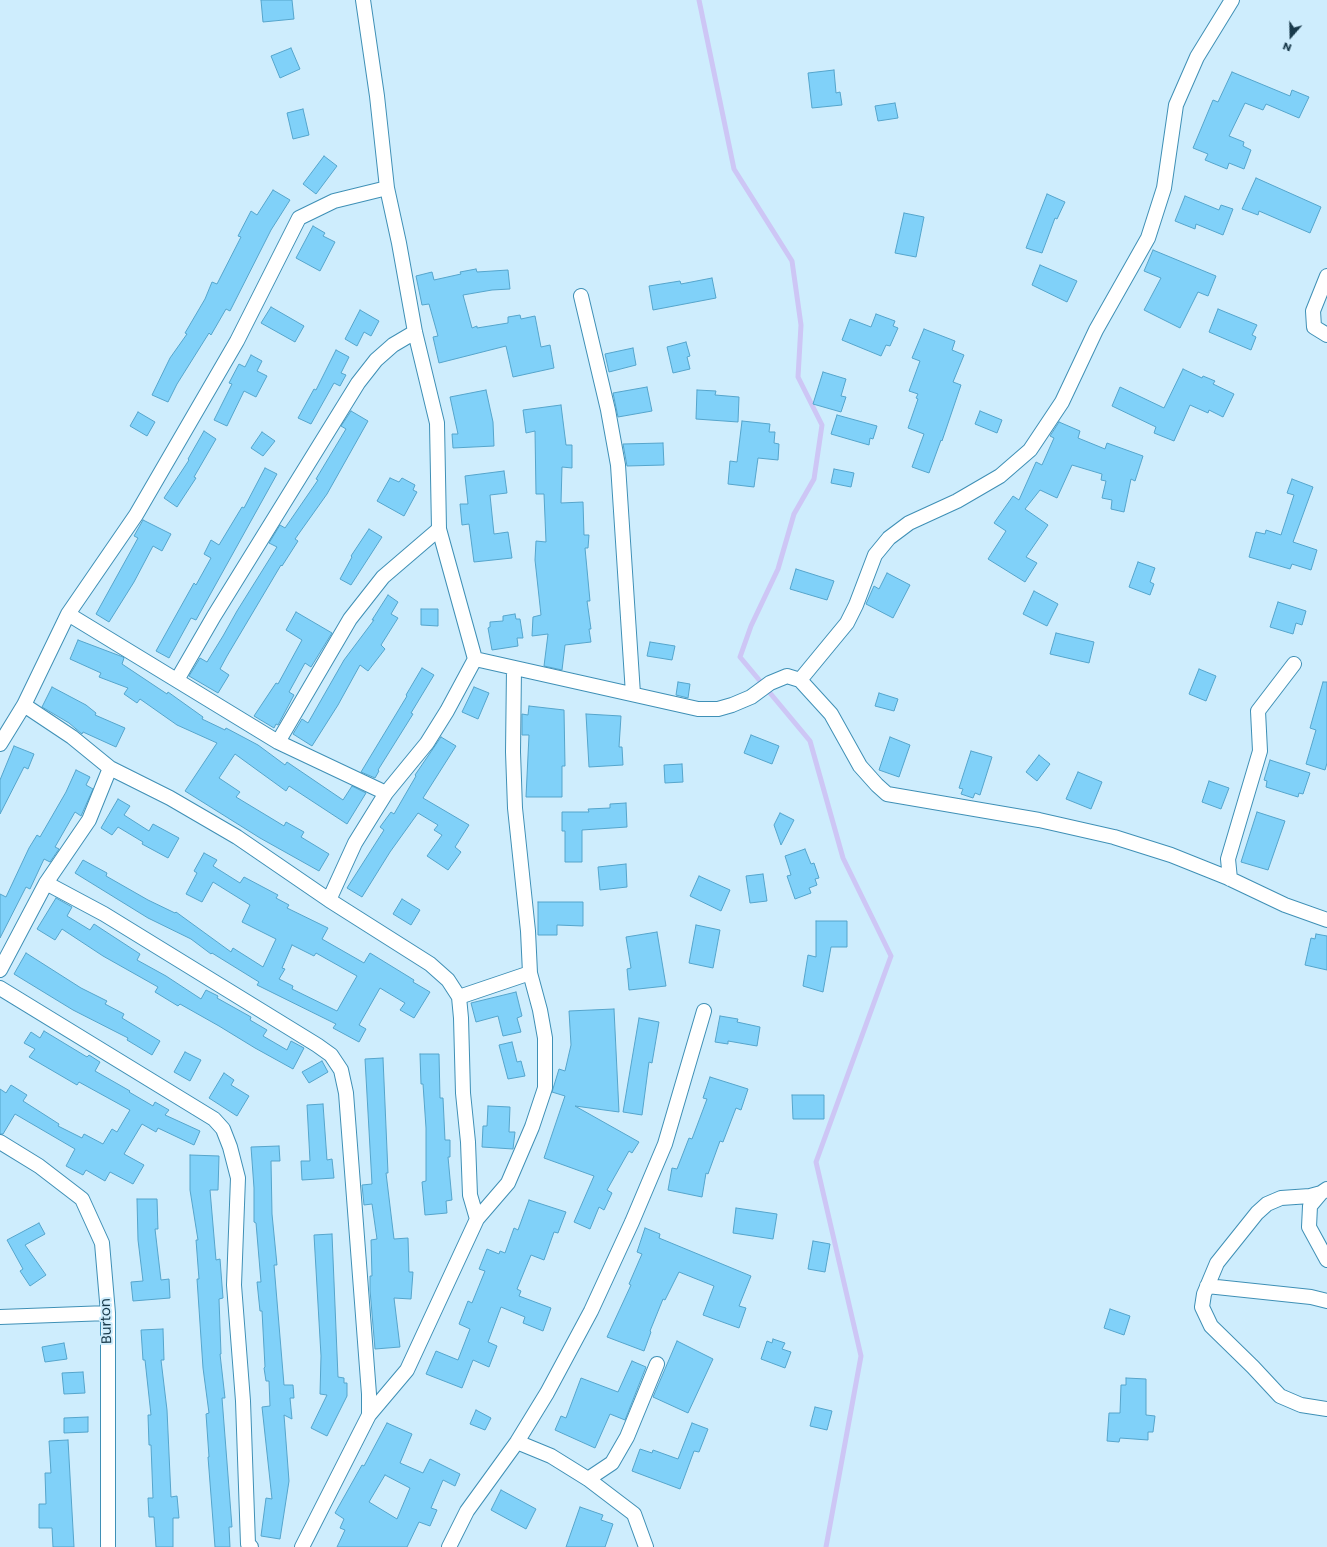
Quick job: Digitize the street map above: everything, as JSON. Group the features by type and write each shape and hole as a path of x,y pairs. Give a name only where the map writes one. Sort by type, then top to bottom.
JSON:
{"street":[{"path":"329,900 355,843 386,793 427,743 448,711 475,659 439,529 437,423 415,332 400,243 387,188 377,96 363,0"},
{"path":"800,680 847,623 856,605 875,556 889,538 909,522 957,501 1000,476 1030,450 1062,402 1096,330 1148,238 1164,188 1176,104 1197,57 1232,0"},
{"path":"0,744 24,706 68,614 136,515 237,341 299,218 334,201 387,188"},
{"path":"1327,276 1313,311 1314,327 1327,335"},
{"path":"581,296 608,410 618,466 633,694"},
{"path":"177,680 214,616 358,383 376,360 393,345 415,332"},
{"path":"278,742 350,619 383,577 439,529"},
{"path":"68,614 278,742 386,793"},
{"path":"475,659 698,709 718,709 751,697 770,683 787,676 800,680 831,714 860,766 887,794 1039,820 1114,837 1171,855 1230,879 1284,906 1327,920"},
{"path":"1230,879 1228,859 1260,751 1258,711 1294,664"},
{"path":"302,1547 357,1442 369,1415 407,1370 477,1219 508,1184 532,1127 545,1088 545,1038 540,1010 530,973 528,931 515,808 513,752 514,668"},
{"path":"24,706 72,737 110,768 170,798 237,837 329,900 430,964 448,980 459,997 462,1018 463,1093 468,1142 470,1195 477,1219"},
{"path":"0,970 46,883 89,820 110,768"},
{"path":"46,883 104,914 331,1054 341,1070 346,1093 369,1394 369,1415"},
{"path":"459,997 530,973"},
{"path":"0,988 214,1120 223,1130 230,1147 238,1178 234,1285 243,1401 248,1544 251,1547"},
{"path":"449,1547 467,1511 517,1442 547,1393 591,1311 632,1222 665,1144 704,1011"},
{"name":"Burton","path":"0,1142 39,1166 82,1198 102,1243 108,1313 108,1547"},
{"path":"1324,1191 1310,1206 1309,1227 1327,1260"},
{"path":"1324,1191 1281,1198 1267,1204 1257,1212 1217,1263 1207,1286 1202,1307 1211,1326 1253,1366 1280,1396 1301,1405 1327,1409"},
{"path":"1207,1286 1311,1296 1327,1301"},
{"path":"0,1317 108,1313"},
{"path":"588,1478 612,1463 627,1437 657,1364"},
{"path":"517,1442 550,1456 588,1478 634,1514 646,1547"}],"building":[{"path":"261,0 292,0 294,19 263,22"},
{"path":"291,48 300,69 280,78 271,56"},
{"path":"834,70 836,93 840,92 842,105 812,108 808,73"},
{"path":"1232,72 1290,96 1292,90 1309,97 1299,118 1266,104 1263,110 1245,103 1229,136 1244,142 1243,146 1251,150 1244,169 1229,163 1227,169 1205,160 1208,154 1193,148 1213,100 1218,102"},
{"path":"895,103 898,118 878,121 875,106"},
{"path":"303,109 309,135 293,139 287,113"},
{"path":"324,156 337,166 316,194 303,184"},
{"path":"1256,178 1321,207 1310,233 1259,211 1258,215 1242,209"},
{"path":"273,190 290,200 271,230 230,311 226,309 211,335 209,333 177,384 168,402 152,395 170,358 187,334 185,333 205,299 212,282 217,284 241,237 238,236 251,211 257,215"},
{"path":"1047,194 1065,202 1057,219 1055,218 1042,253 1026,248"},
{"path":"1185,196 1219,210 1221,205 1233,209 1223,235 1196,224 1195,229 1175,221"},
{"path":"904,213 924,217 916,257 895,253"},
{"path":"313,226 325,233 323,236 335,242 320,271 296,258"},
{"path":"1153,250 1216,276 1208,296 1198,292 1180,328 1144,310 1161,278 1144,271"},
{"path":"1040,265 1077,281 1067,302 1032,285"},
{"path":"476,269 477,272 508,270 510,289 492,290 463,295 472,328 477,326 477,328 508,323 508,317 520,315 521,319 535,316 541,347 550,345 554,368 513,377 506,346 439,363 433,337 438,336 429,304 422,305 416,276 432,272 434,280"},
{"path":"712,278 716,298 653,310 649,286 680,281 681,284"},
{"path":"271,307 304,326 295,342 261,323"},
{"path":"1218,309 1257,325 1252,335 1256,337 1251,350 1209,332"},
{"path":"360,310 379,321 371,336 364,332 357,346 345,339"},
{"path":"876,314 895,321 893,326 898,328 890,346 886,345 881,356 842,340 850,319 871,327"},
{"path":"924,329 955,341 952,350 964,355 953,382 961,385 942,441 941,440 929,473 912,467 924,434 908,428 918,399 916,398 918,394 909,391 920,361 912,358"},
{"path":"686,342 690,356 687,357 690,369 673,373 667,347"},
{"path":"633,348 636,365 609,372 605,354"},
{"path":"336,350 349,357 341,373 346,375 340,386 334,383 311,424 298,418 314,389 316,390"},
{"path":"251,355 262,361 257,371 267,376 256,397 244,391 227,426 214,420 232,384 229,383 239,364 245,367"},
{"path":"1183,369 1202,378 1203,376 1215,381 1213,384 1234,394 1223,417 1209,410 1208,413 1190,405 1174,441 1154,433 1156,427 1112,406 1120,387 1164,408"},
{"path":"823,372 846,379 841,396 846,397 841,412 813,404"},
{"path":"647,387 652,411 618,417 613,393"},
{"path":"486,390 493,422 494,446 453,448 452,434 458,434 450,397"},
{"path":"697,390 716,391 715,395 739,397 738,422 696,419"},
{"path":"561,405 566,445 572,445 572,468 562,467 561,503 583,502 584,535 589,535 588,548 585,548 590,601 587,601 591,629 589,629 591,642 565,645 562,670 544,666 548,634 532,636 533,617 541,615 535,560 536,541 546,542 544,494 536,494 535,431 526,433 523,410"},
{"path":"351,411 368,421 327,494 295,539 298,541 282,566 281,565 227,656 220,669 229,675 218,693 189,676 200,658 207,662 223,636 277,547 269,543 280,525 285,528 318,480 316,479 346,429 341,426"},
{"path":"980,411 1002,420 997,433 975,424"},
{"path":"138,412 155,422 147,436 130,426"},
{"path":"837,415 877,426 873,439 870,438 869,445 831,434"},
{"path":"742,421 770,424 769,432 775,432 774,443 779,444 778,460 758,458 754,487 728,484 730,461 737,462"},
{"path":"1059,422 1080,431 1078,438 1105,449 1107,443 1143,456 1135,481 1131,479 1124,512 1111,509 1112,500 1102,498 1106,481 1101,480 1102,474 1072,465 1057,498 1040,490 1025,509 1048,525 1026,557 1037,563 1025,582 988,559 1006,531 994,523 1013,496 1019,500 1036,462 1042,465 1054,438 1050,436"},
{"path":"204,431 216,439 194,477 196,478 177,507 164,498 189,460 188,459"},
{"path":"262,432 275,441 263,456 251,448"},
{"path":"663,443 664,465 627,466 623,444"},
{"path":"265,468 277,474 196,620 191,618 169,658 156,651 194,583 196,585 211,558 204,554 211,540 219,545 242,507 244,508"},
{"path":"834,469 854,473 851,487 831,483"},
{"path":"504,471 507,493 490,495 494,534 508,532 512,558 474,562 469,524 462,525 460,504 468,504 465,476"},
{"path":"390,478 399,482 402,478 415,485 413,490 417,492 404,516 377,501"},
{"path":"1292,479 1313,487 1293,542 1317,550 1311,570 1292,564 1290,569 1249,557 1256,532 1265,534 1266,530 1281,535 1294,495 1287,493"},
{"path":"143,520 171,534 162,551 153,546 134,582 109,622 96,614 138,538 134,536"},
{"path":"369,529 382,537 351,585 340,579 352,557 351,556"},
{"path":"1138,562 1155,568 1150,582 1154,584 1150,595 1129,587"},
{"path":"796,569 834,581 827,600 790,589"},
{"path":"887,573 910,585 893,618 866,604 874,586 879,589"},
{"path":"1034,591 1058,604 1047,626 1023,614"},
{"path":"388,595 398,602 391,614 398,618 381,645 385,649 368,671 360,665 338,705 312,746 293,734 302,719 308,723 344,660 374,620 372,620"},
{"path":"1278,602 1306,611 1302,625 1296,623 1293,634 1270,627"},
{"path":"421,609 438,609 438,626 421,625"},
{"path":"296,612 332,633 311,667 305,663 289,692 294,695 278,725 276,724 274,728 254,716 276,683 278,684 302,640 286,630"},
{"path":"515,614 516,619 520,619 523,638 517,638 518,646 492,650 488,628 490,627 490,622 503,621 503,616"},
{"path":"1056,633 1094,642 1089,663 1050,654"},
{"path":"78,640 123,657 122,664 167,694 168,692 203,717 202,719 225,730 226,728 258,745 285,765 287,762 343,800 352,786 366,793 347,824 289,786 286,791 235,754 219,778 240,792 236,797 284,826 286,822 304,832 301,837 329,854 319,871 260,838 185,791 217,743 177,725 140,699 137,703 124,694 128,688 99,677 101,673 70,659"},
{"path":"650,642 675,646 672,660 647,656"},
{"path":"422,668 434,675 411,713 413,714 378,770 379,771 375,778 361,772 407,696 406,695"},
{"path":"1199,669 1216,676 1206,701 1189,694"},
{"path":"678,682 690,684 688,698 676,695"},
{"path":"1323,682 1327,682 1327,763 1325,770 1306,764 1316,730 1310,728"},
{"path":"52,687 86,705 96,713 95,715 125,728 116,747 83,732 82,734 69,723 42,707"},
{"path":"474,687 489,693 478,719 462,712"},
{"path":"879,693 898,699 894,711 875,706"},
{"path":"529,706 564,710 565,766 562,766 562,797 526,797 529,735 522,735 522,714 528,715"},
{"path":"586,714 621,716 619,747 622,747 623,765 589,767"},
{"path":"751,735 779,746 772,764 744,753"},
{"path":"441,737 456,746 423,798 469,825 455,847 461,852 448,870 427,856 442,835 434,830 438,825 418,813 390,852 362,897 347,888 384,830 380,827 391,812 394,814 416,776 415,775"},
{"path":"890,737 910,745 899,777 879,770"},
{"path":"14,746 34,754 28,769 24,767 0,814 0,780"},
{"path":"971,751 992,757 980,795 975,793 973,798 961,794 963,789 959,788"},
{"path":"1039,755 1050,764 1037,781 1026,772"},
{"path":"1270,760 1310,773 1303,794 1299,793 1298,797 1266,787 1267,781 1264,780"},
{"path":"682,764 683,782 665,783 664,765"},
{"path":"76,770 90,777 86,785 93,789 81,816 75,812 55,847 59,849 50,862 44,859 30,889 26,887 0,938 0,894 6,897 29,848 37,835 40,837 66,792"},
{"path":"1078,772 1102,782 1091,809 1066,799"},
{"path":"1209,781 1229,788 1221,809 1202,802"},
{"path":"118,799 130,806 124,815 149,831 153,824 179,838 168,858 142,844 143,842 118,827 112,835 101,828"},
{"path":"626,803 627,827 582,830 582,862 565,862 565,831 562,831 562,812 589,812 588,809 610,808 610,804"},
{"path":"1257,812 1285,821 1268,870 1241,862"},
{"path":"780,813 794,820 781,845 774,825"},
{"path":"805,849 811,864 814,863 819,878 815,879 817,885 809,888 811,893 795,899 787,876 791,875 785,856"},
{"path":"204,853 217,860 213,866 240,883 244,877 278,895 276,898 289,905 287,908 328,928 322,939 364,963 370,953 414,980 413,982 430,992 414,1018 400,1010 405,1003 380,988 359,1025 366,1029 359,1042 333,1028 336,1024 257,985 259,982 212,953 211,954 191,939 148,918 75,873 83,860 107,873 106,876 148,900 175,913 176,912 231,952 233,948 263,967 276,939 242,922 250,905 213,882 202,902 186,894 197,873 194,871","holes":["292,945 314,956 316,953 357,976 337,1011 292,989 293,986 279,979 285,969 282,968"]},
{"path":"626,864 627,887 600,890 598,867"},
{"path":"763,874 767,901 750,903 746,876"},
{"path":"699,876 730,890 721,911 690,896"},
{"path":"56,898 72,907 67,916 90,930 94,924 140,954 137,960 166,976 201,999 206,990 218,996 217,998 251,1017 250,1020 267,1030 263,1036 287,1050 291,1041 304,1048 293,1069 180,1004 178,1006 155,992 158,987 103,956 62,929 55,940 37,929"},
{"path":"402,899 420,910 411,925 393,914"},
{"path":"538,902 583,902 583,926 557,925 557,935 538,935"},
{"path":"816,921 847,921 847,947 831,947 823,992 803,986 808,955 816,957"},
{"path":"696,925 720,930 713,968 689,963"},
{"path":"657,932 666,986 629,990 627,969 631,968 626,937"},
{"path":"1316,934 1327,936 1327,970 1305,965 1311,938 1315,939"},
{"path":"26,953 81,988 107,1001 105,1004 124,1014 122,1018 160,1041 152,1055 127,1040 128,1038 73,1010 14,974"},
{"path":"516,992 522,1016 517,1018 521,1032 503,1036 498,1016 476,1022 471,1003"},
{"path":"614,1009 619,1112 575,1106 639,1142 632,1153 629,1151 607,1190 612,1193 604,1210 599,1207 590,1229 574,1222 594,1176 544,1158 565,1096 552,1092 559,1069 565,1071 571,1045 569,1011"},
{"path":"720,1016 738,1019 737,1022 760,1027 757,1046 728,1041 728,1044 715,1042"},
{"path":"639,1018 659,1022 652,1063 649,1062 642,1115 623,1112"},
{"path":"44,1031 87,1057 89,1055 100,1062 95,1071 153,1106 155,1102 169,1110 165,1115 200,1131 194,1145 158,1128 156,1132 142,1124 124,1154 144,1165 133,1184 110,1172 105,1181 86,1170 83,1175 66,1166 75,1149 15,1114 3,1134 0,1134 0,1089 6,1093 11,1085 27,1095 23,1101 59,1124 58,1126 82,1138 84,1134 103,1144 112,1129 117,1132 130,1110 79,1082 77,1085 29,1057 35,1049 24,1043 31,1032 40,1038"},
{"path":"512,1042 517,1062 521,1061 525,1076 508,1079 499,1045"},
{"path":"185,1052 201,1060 190,1081 174,1072"},
{"path":"420,1054 439,1054 440,1098 443,1098 445,1140 450,1140 450,1157 448,1157 452,1200 446,1201 447,1213 425,1215 422,1182 426,1181 426,1128 423,1084 421,1084"},
{"path":"383,1058 388,1173 386,1173 394,1239 408,1238 409,1272 413,1272 411,1299 394,1298 400,1347 375,1349 370,1276 372,1276 371,1240 377,1239 372,1204 364,1205 362,1185 372,1184 365,1059"},
{"path":"322,1061 328,1072 309,1083 302,1072"},
{"path":"224,1073 234,1080 231,1085 249,1096 237,1116 209,1098"},
{"path":"710,1077 748,1089 741,1110 736,1108 723,1142 720,1141 708,1174 706,1173 702,1197 668,1190 672,1168 677,1169 689,1138 692,1139 707,1099 703,1098"},
{"path":"792,1095 824,1095 824,1119 793,1119"},
{"path":"323,1104 327,1160 332,1159 334,1178 302,1180 301,1161 310,1161 307,1105"},
{"path":"488,1106 510,1107 509,1132 515,1132 513,1149 482,1147 483,1126 487,1126"},
{"path":"279,1146 280,1161 271,1161 272,1214 277,1265 274,1265 284,1385 293,1385 294,1398 290,1398 292,1419 284,1415 289,1481 280,1539 261,1536 266,1498 272,1499 262,1407 270,1406 269,1381 266,1381 264,1368 262,1311 260,1311 257,1282 261,1282 256,1223 254,1222 254,1188 251,1147"},
{"path":"190,1155 219,1156 218,1190 210,1190 216,1260 220,1259 223,1298 219,1299 220,1354 225,1398 222,1398 232,1527 229,1527 230,1547 215,1547 206,1414 209,1413 203,1368 197,1279 199,1279 196,1240 198,1240 190,1190"},
{"path":"137,1199 157,1199 158,1229 155,1229 161,1280 169,1279 170,1298 133,1301 131,1282 143,1281 138,1240"},
{"path":"529,1200 566,1212 558,1233 554,1232 544,1260 531,1255 517,1289 521,1291 519,1296 551,1308 543,1331 523,1323 525,1317 501,1307 488,1342 497,1346 489,1367 473,1360 462,1388 426,1374 436,1351 458,1360 470,1329 459,1324 468,1301 472,1303 485,1271 479,1269 487,1249 499,1254 500,1251 505,1253 514,1228 518,1230"},
{"path":"736,1208 777,1214 773,1239 733,1233"},
{"path":"39,1223 45,1234 25,1245 46,1275 30,1286 20,1271 23,1269 7,1240"},
{"path":"645,1228 660,1234 659,1238 751,1276 739,1306 746,1308 739,1328 703,1315 714,1286 679,1272 665,1300 663,1299 650,1331 651,1332 644,1351 607,1337 631,1285 629,1284 642,1254 637,1252"},
{"path":"332,1234 338,1377 344,1378 344,1383 347,1383 347,1396 327,1436 311,1428 327,1395 320,1394 321,1356 314,1235"},
{"path":"813,1241 830,1244 825,1272 808,1269"},
{"path":"1110,1309 1130,1316 1124,1335 1104,1328"},
{"path":"163,1329 164,1360 161,1360 167,1410 171,1497 177,1496 179,1518 173,1518 173,1547 156,1547 154,1517 149,1517 148,1498 153,1498 148,1415 151,1415 145,1360 143,1360 141,1330"},
{"path":"773,1339 785,1343 782,1349 791,1352 785,1368 761,1359 767,1341 772,1343"},
{"path":"677,1341 713,1359 688,1413 653,1397"},
{"path":"64,1343 67,1359 45,1362 42,1347"},
{"path":"632,1361 646,1367 625,1420 610,1414 595,1448 555,1430 561,1416 566,1418 581,1378 618,1392"},
{"path":"83,1372 85,1393 64,1394 62,1373"},
{"path":"1126,1378 1146,1379 1146,1415 1155,1416 1153,1432 1148,1432 1148,1440 1120,1438 1119,1442 1107,1441 1109,1413 1120,1413 1121,1385 1126,1385"},
{"path":"815,1407 832,1411 827,1430 810,1426"},
{"path":"476,1410 491,1418 485,1430 470,1424"},
{"path":"88,1417 88,1432 64,1433 64,1418"},
{"path":"387,1423 412,1434 400,1463 423,1473 430,1459 460,1474 455,1486 443,1480 431,1508 437,1510 430,1526 419,1522 407,1547 337,1547 345,1530 340,1528 344,1519 335,1513 362,1465 364,1466","holes":["385,1475 410,1488 397,1519 369,1502"]},
{"path":"692,1423 708,1429 699,1452 694,1451 680,1489 632,1471 640,1449 652,1453 653,1450 678,1459"},
{"path":"68,1440 74,1547 53,1547 52,1528 39,1528 39,1504 46,1504 45,1473 51,1473 49,1441"},
{"path":"501,1490 536,1509 526,1529 491,1510"},
{"path":"580,1507 603,1515 601,1520 613,1524 605,1547 566,1547"}],"waterway":[{"path":"699,0 734,169 792,261 801,325 798,377 822,425 814,479 794,514 778,569 751,626 740,657 810,741 843,858 891,956 816,1162 861,1356 826,1547"}]}
